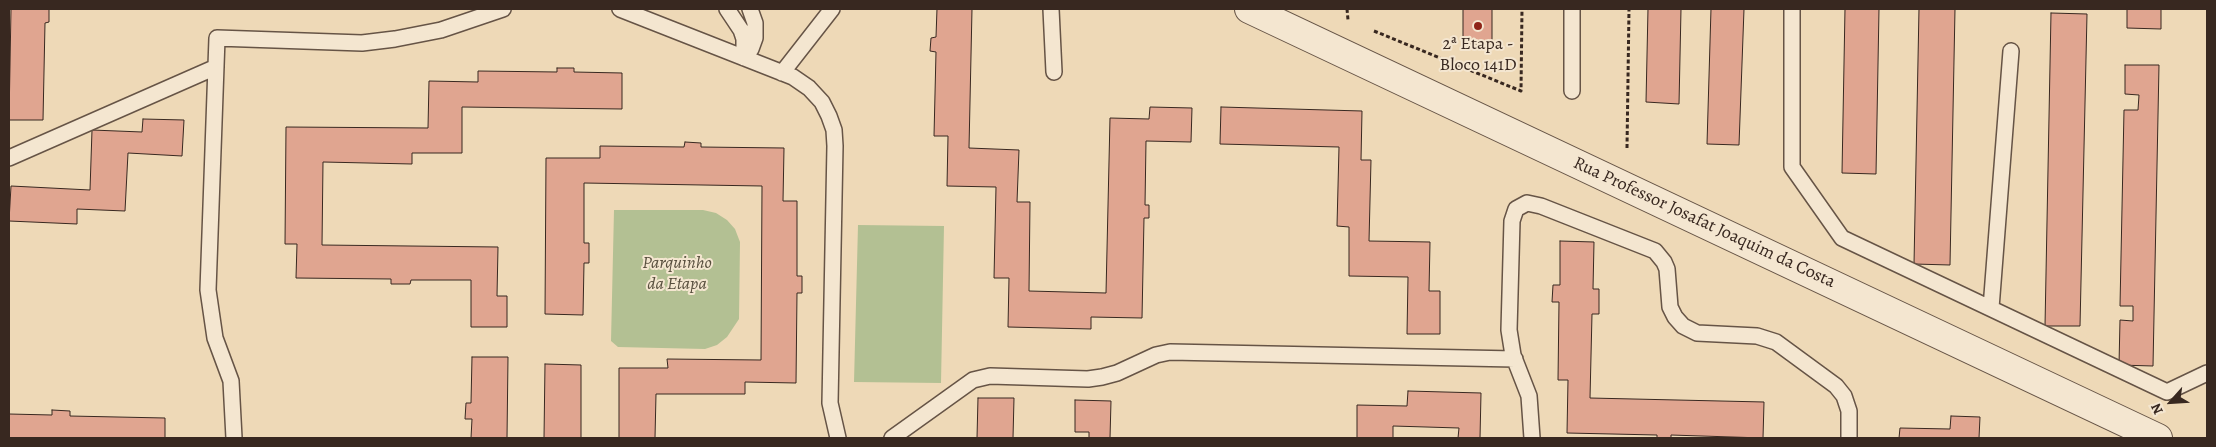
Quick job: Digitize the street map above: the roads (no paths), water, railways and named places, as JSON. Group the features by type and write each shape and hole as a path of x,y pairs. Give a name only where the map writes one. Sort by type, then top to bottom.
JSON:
{"street":[{"name":"Rua Professor Josafat Joaquim da Costa","path":"1249,9 2158,438"}],"lane":[{"path":"234,438 231,381 215,338 208,290 217,38 362,43 441,30 503,9"},
{"path":"620,9 793,77 809,88 822,102 834,130 835,146 830,403 838,438"},
{"path":"727,9 741,30 744,39 744,58"},
{"path":"744,58 756,38 756,23 750,9"},
{"path":"782,73 832,9"},
{"path":"1052,9 1054,72"},
{"path":"1572,9 1572,90"},
{"path":"1792,9 1792,167 1842,238 2167,392 2207,373"},
{"path":"1991,308 2012,51"},
{"path":"9,158 216,67"},
{"path":"1532,438 1529,396 1515,360 1509,330 1512,221 1516,209 1520,205 1527,203 1534,203 1655,251 1667,269 1670,308 1675,317 1690,330 1697,333 1756,336 1776,342 1826,378 1844,396 1849,411 1849,438"},
{"path":"892,438 973,380 990,376 1088,379 1117,374 1156,355 1170,352 1515,360"}],"place":[{"name":"2ª Etapa - Bloco 141D","path":"1478,26"}],"park label":[{"name":"Parquinho da Etapa","path":"677,274"}]}
